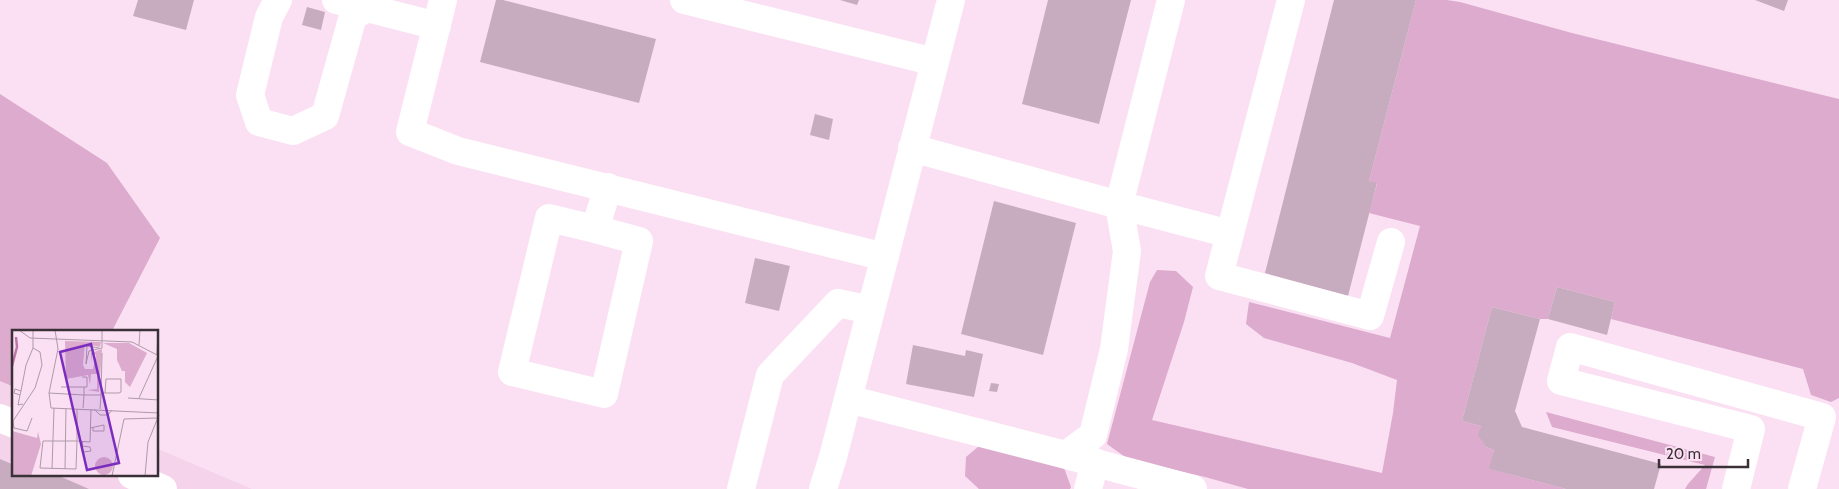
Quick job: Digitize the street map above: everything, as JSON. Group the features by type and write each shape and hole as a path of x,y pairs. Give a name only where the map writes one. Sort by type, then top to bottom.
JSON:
{"lane":[{"path":"278,0 269,17 250,95 259,122 293,131 325,116 353,16 367,8"},
{"path":"336,0 437,26"},
{"path":"443,0 410,132 458,151 885,257"},
{"path":"684,0 935,62"},
{"path":"823,489 834,457 951,0"},
{"path":"1066,455 1093,435 1114,349 1127,251 1119,205 1171,0"},
{"path":"1291,0 1219,276 1370,316 1391,242"},
{"path":"912,148 1230,234"},
{"path":"595,229 608,187"},
{"path":"549,218 595,229 639,241 604,394 512,372 549,218"},
{"path":"741,489 770,375 838,304 871,310"},
{"path":"1736,489 1751,429 1561,381 1570,347 1822,417 1802,489"},
{"path":"848,399 1095,462 1192,489"},
{"path":"0,418 12,423"},
{"path":"1088,489 1095,462"},
{"path":"134,476 164,489"}],"shaded area":[{"path":"1416,0 1460,2 1572,33 1839,99 1839,398 1831,402 1811,395 1803,369 1611,319 1615,302 1557,287 1548,319 1540,319 1492,307 1462,421 1481,426 1479,435 1486,447 1494,450 1490,469 1566,489 1248,489 1128,459 1107,444 1150,282 1157,270 1176,271 1193,287 1184,322 1152,420 1382,473 1397,380 1352,363 1264,338 1246,324 1249,302 1390,338 1420,226 1369,213 1377,184 1369,181"},
{"path":"0,94 107,163 160,238 113,330 12,330 12,386 0,381"},
{"path":"0,381 12,386 12,476 159,476 159,449 252,489 0,489"},
{"path":"1546,412 1715,457 1706,489 1685,489 1705,465 1552,427"},
{"path":"979,446 1063,465 1071,487 1070,489 979,489 965,476 966,457"}],"building":[{"path":"138,0 194,0 186,30 133,16"},
{"path":"496,0 503,0 656,39 639,103 480,62"},
{"path":"840,0 859,0 857,5"},
{"path":"1048,0 1131,0 1099,124 1022,104"},
{"path":"1334,0 1416,0 1369,181 1377,183 1348,296 1265,273"},
{"path":"1755,0 1788,0 1784,11"},
{"path":"307,7 325,12 321,30 302,25"},
{"path":"815,114 833,119 829,140 810,135"},
{"path":"994,201 1076,223 1043,355 961,334"},
{"path":"755,258 790,266 779,311 745,303"},
{"path":"1557,287 1615,302 1607,335 1548,319"},
{"path":"1492,307 1540,319 1515,411 1522,427 1661,464 1654,489 1566,489 1489,469 1494,450 1486,447 1478,435 1481,426 1462,421"},
{"path":"913,345 965,356 966,350 983,354 974,397 906,384"},
{"path":"991,383 999,384 997,392 989,391"},
{"path":"0,459 12,464 12,476 59,476 89,489 0,489"}]}
